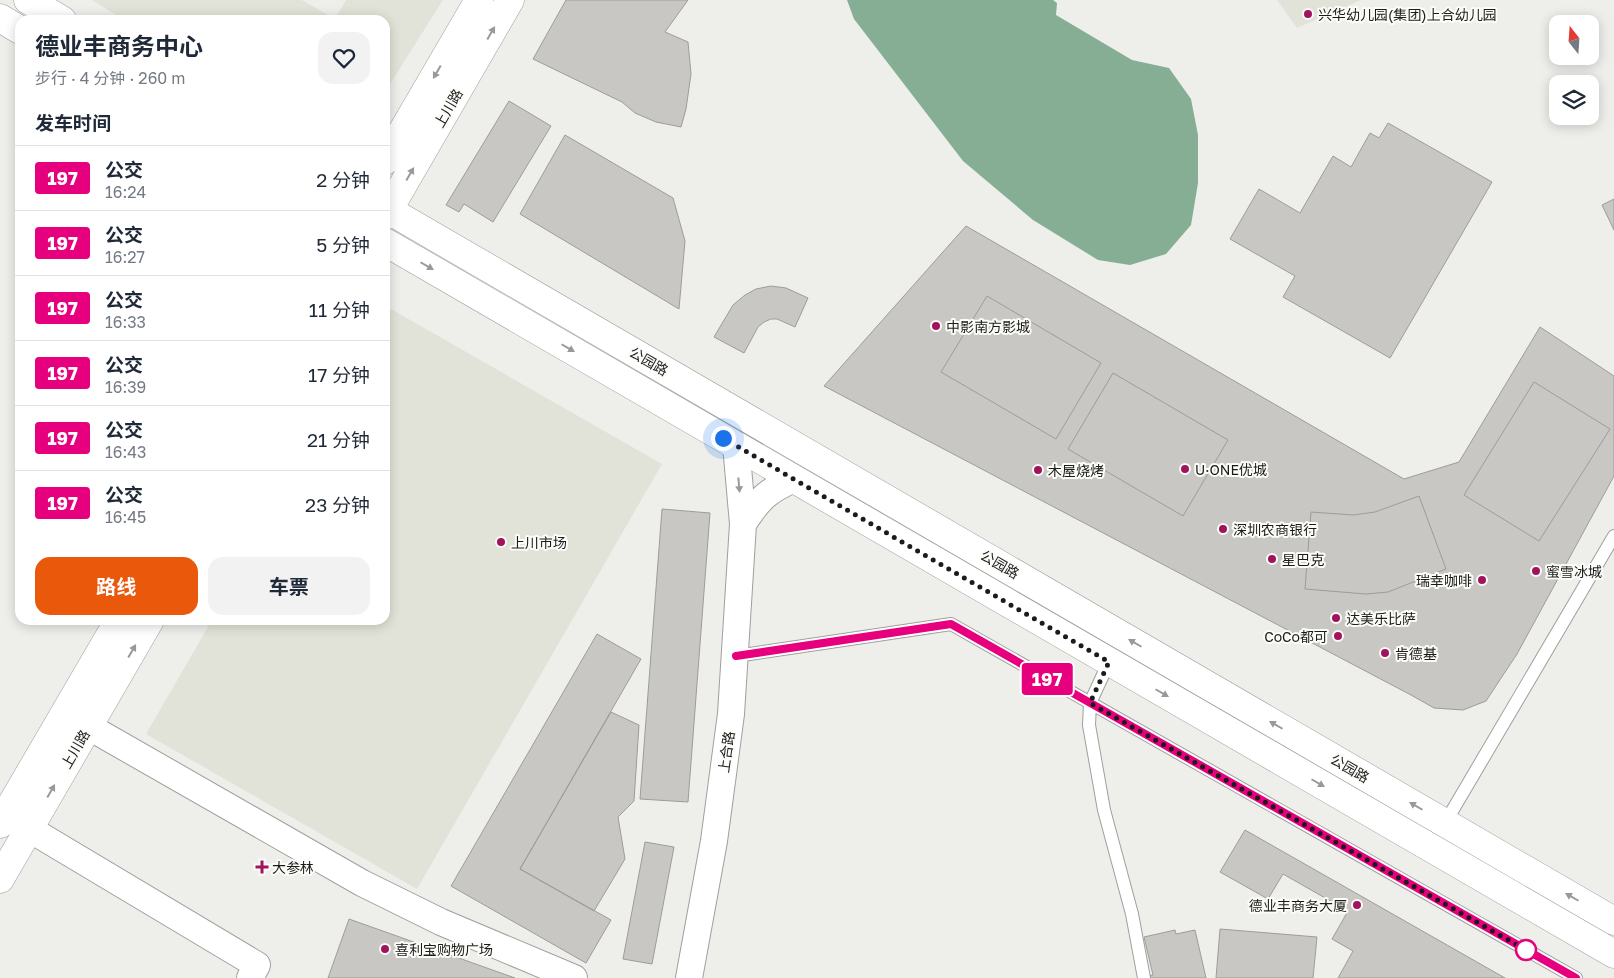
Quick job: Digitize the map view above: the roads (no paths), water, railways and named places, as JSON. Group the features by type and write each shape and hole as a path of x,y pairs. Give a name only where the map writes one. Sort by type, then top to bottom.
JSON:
{"main road":[{"path":"28,0 54,15"},
{"name":"上川路","path":"390,153 479,0"},
{"name":"上川路","path":"390,204 510,0"},
{"path":"0,18 15,27"},
{"name":"公园路","path":"390,213 1614,921"},
{"name":"公园路","path":"390,245 1614,954"},
{"name":"上川路","path":"3,820 116,625"},
{"name":"上川路","path":"0,879 147,625"}],"street":[{"name":"上合路","path":"689,978 714,841 731,714 743,524 736,445"},
{"path":"743,524 764,496 778,486 794,479"},
{"path":"65,713 362,883 441,922 574,978"},
{"path":"3,820 29,829 258,965 250,978"}],"lane":[{"path":"1446,823 1614,536"},
{"path":"736,656 951,624 1576,978"},
{"path":"1109,662 1090,703 1089,725 1104,810 1132,914 1144,978"}],"place":[{"name":"兴华幼儿园(集团)上合幼儿园","path":"1308,14"},
{"name":"中影南方影城","path":"936,326"},
{"name":"U·ONE优城","path":"1185,469"},
{"name":"木屋烧烤","path":"1038,470"},
{"name":"深圳农商银行","path":"1223,529"},
{"name":"上川市场","path":"501,542"},
{"name":"星巴克","path":"1272,559"},
{"name":"蜜雪冰城","path":"1536,571"},
{"name":"瑞幸咖啡","path":"1482,580"},
{"name":"达美乐比萨","path":"1336,618"},
{"name":"CoCo都可","path":"1338,636"},
{"name":"肯德基","path":"1385,653"},
{"name":"大参林","path":"262,867"},
{"name":"德业丰商务大厦","path":"1357,905"},
{"name":"喜利宝购物广场","path":"385,949"}]}
